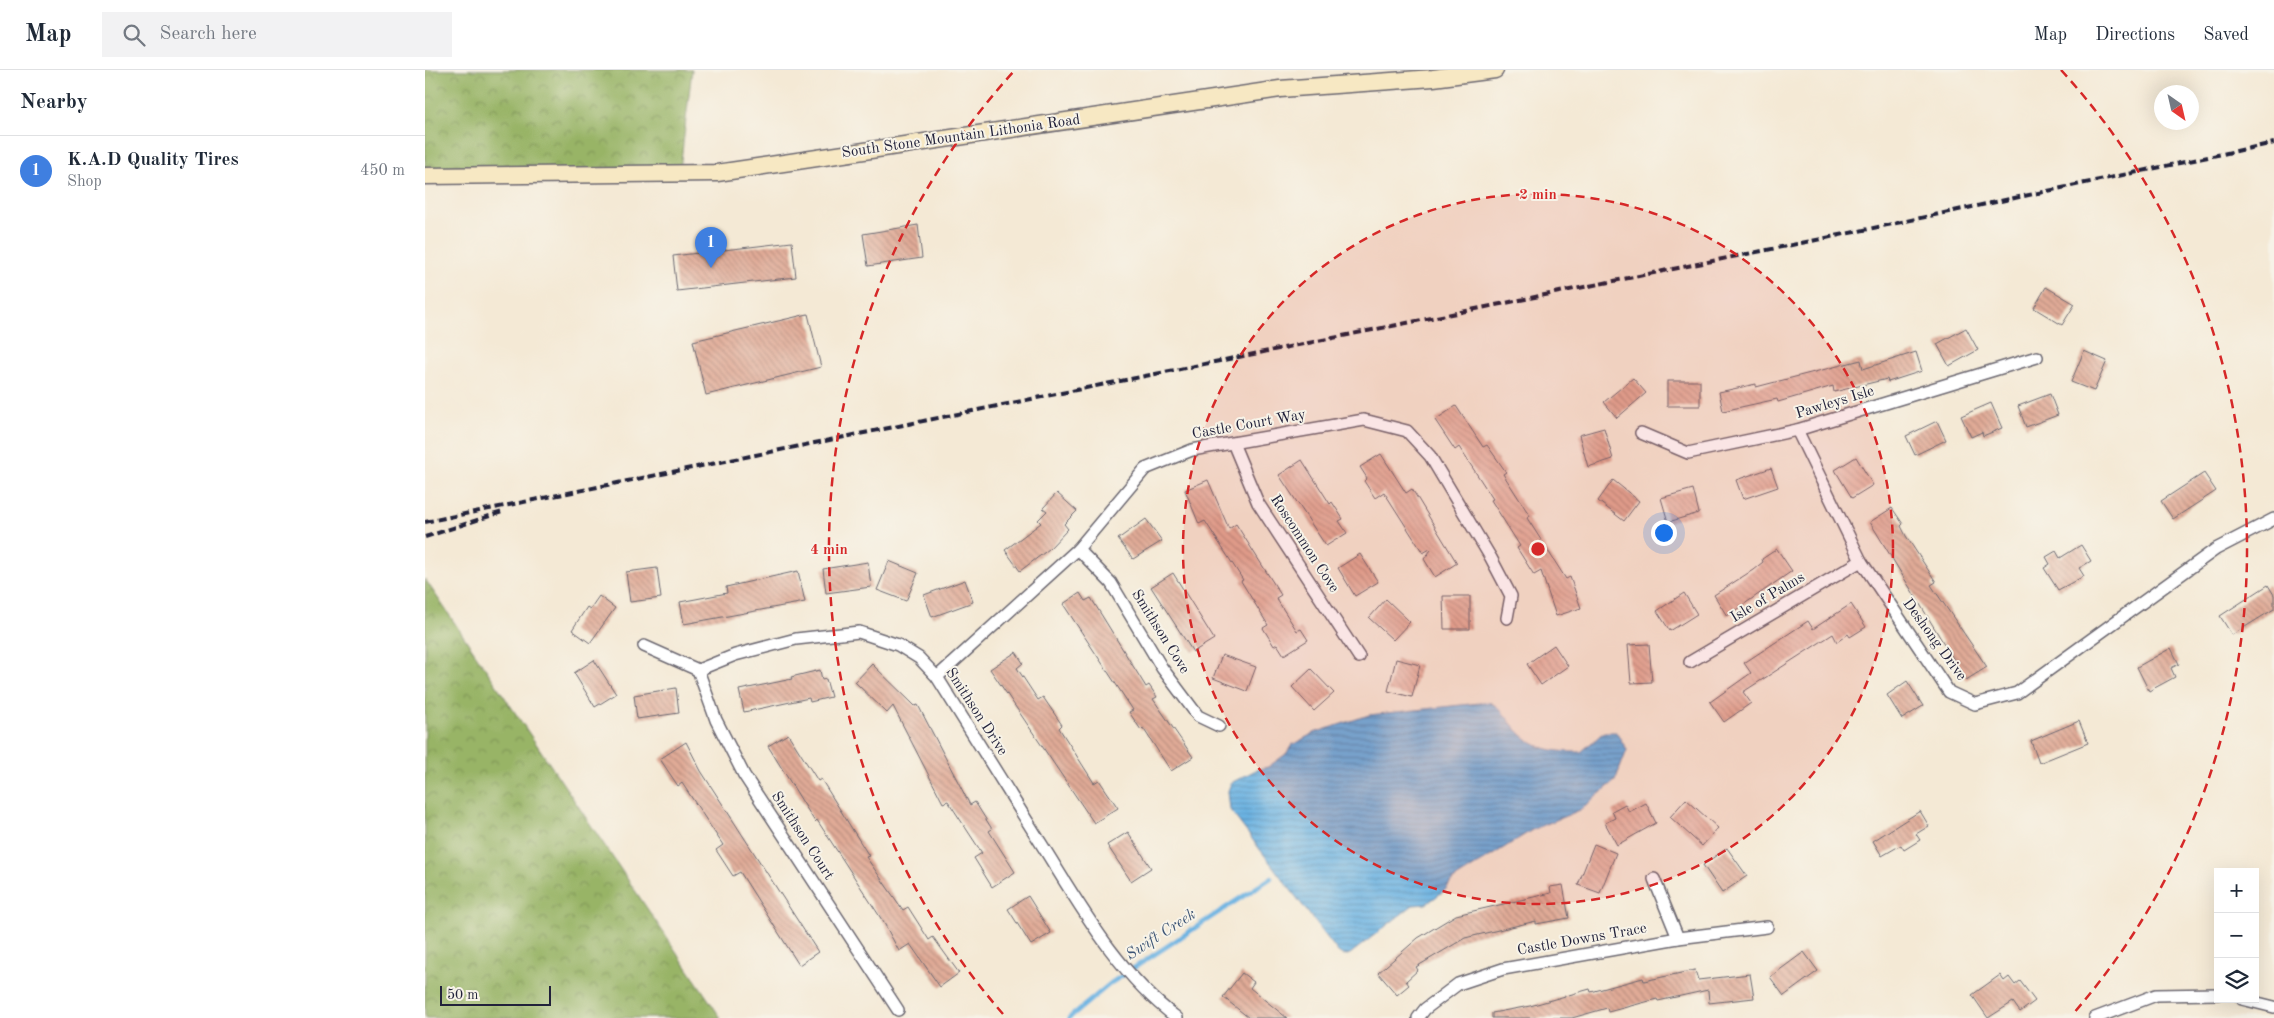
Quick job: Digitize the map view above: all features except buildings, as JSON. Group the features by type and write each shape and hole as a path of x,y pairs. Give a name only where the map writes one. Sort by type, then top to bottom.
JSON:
{"main road":[{"name":"South Stone Mountain Lithonia Road","path":"425,176 717,173 1279,89 1495,70"}],"street":[{"name":"Pawleys Isle","path":"1641,433 1688,453 1797,430 2037,357"},
{"name":"Castle Court Way","path":"937,677 1078,549 1145,469 1192,450 1364,420 1407,431 1430,456 1491,558 1511,596 1507,618"},
{"name":"Deshong Drive","path":"1797,430 1861,561 1949,692 1975,704 2017,693 2217,549 2274,519"},
{"name":"Roscommon Cove","path":"1233,442 1258,503 1359,656"},
{"name":"Smithson Cove","path":"1078,549 1111,583 1162,668 1198,716 1219,726"},
{"name":"Isle of Palms","path":"1690,662 1861,561"},
{"name":"Smithson Drive","path":"698,670 735,655 796,640 859,632 898,645 919,658 937,677 1094,928 1132,978 1152,1000 1177,1018"},
{"path":"643,646 698,670"},
{"name":"Smithson Court","path":"698,670 716,720 745,776 899,1010"},
{"path":"1654,879 1678,938"},
{"name":"Castle Downs Trace","path":"1418,1018 1425,1009 1458,984 1503,969 1678,938 1767,927"},
{"path":"2095,1018 2156,995 2214,994"},
{"path":"2258,1003 2274,1007"}],"green space":[{"path":"425,70 692,70 680,169 425,175"},
{"path":"425,579 721,1018 425,1018"}],"water":[{"path":"1489,702 1499,708 1518,732 1534,744 1551,750 1581,752 1604,732 1616,732 1627,750 1615,781 1580,810 1532,830 1453,880 1444,891 1426,904 1413,905 1350,954 1344,956 1338,952 1230,810 1228,791 1231,783 1256,770 1268,767 1286,754 1292,745 1314,733 1369,715"}],"waterway":[{"name":"Swift Creek","path":"1069,1018 1111,983 1271,878"}],"railway":[{"path":"425,522 1826,238 2274,143"},
{"path":"425,537 502,512"}],"place":[{"name":"K.A.D Quality Tires","path":"711,268"}]}
